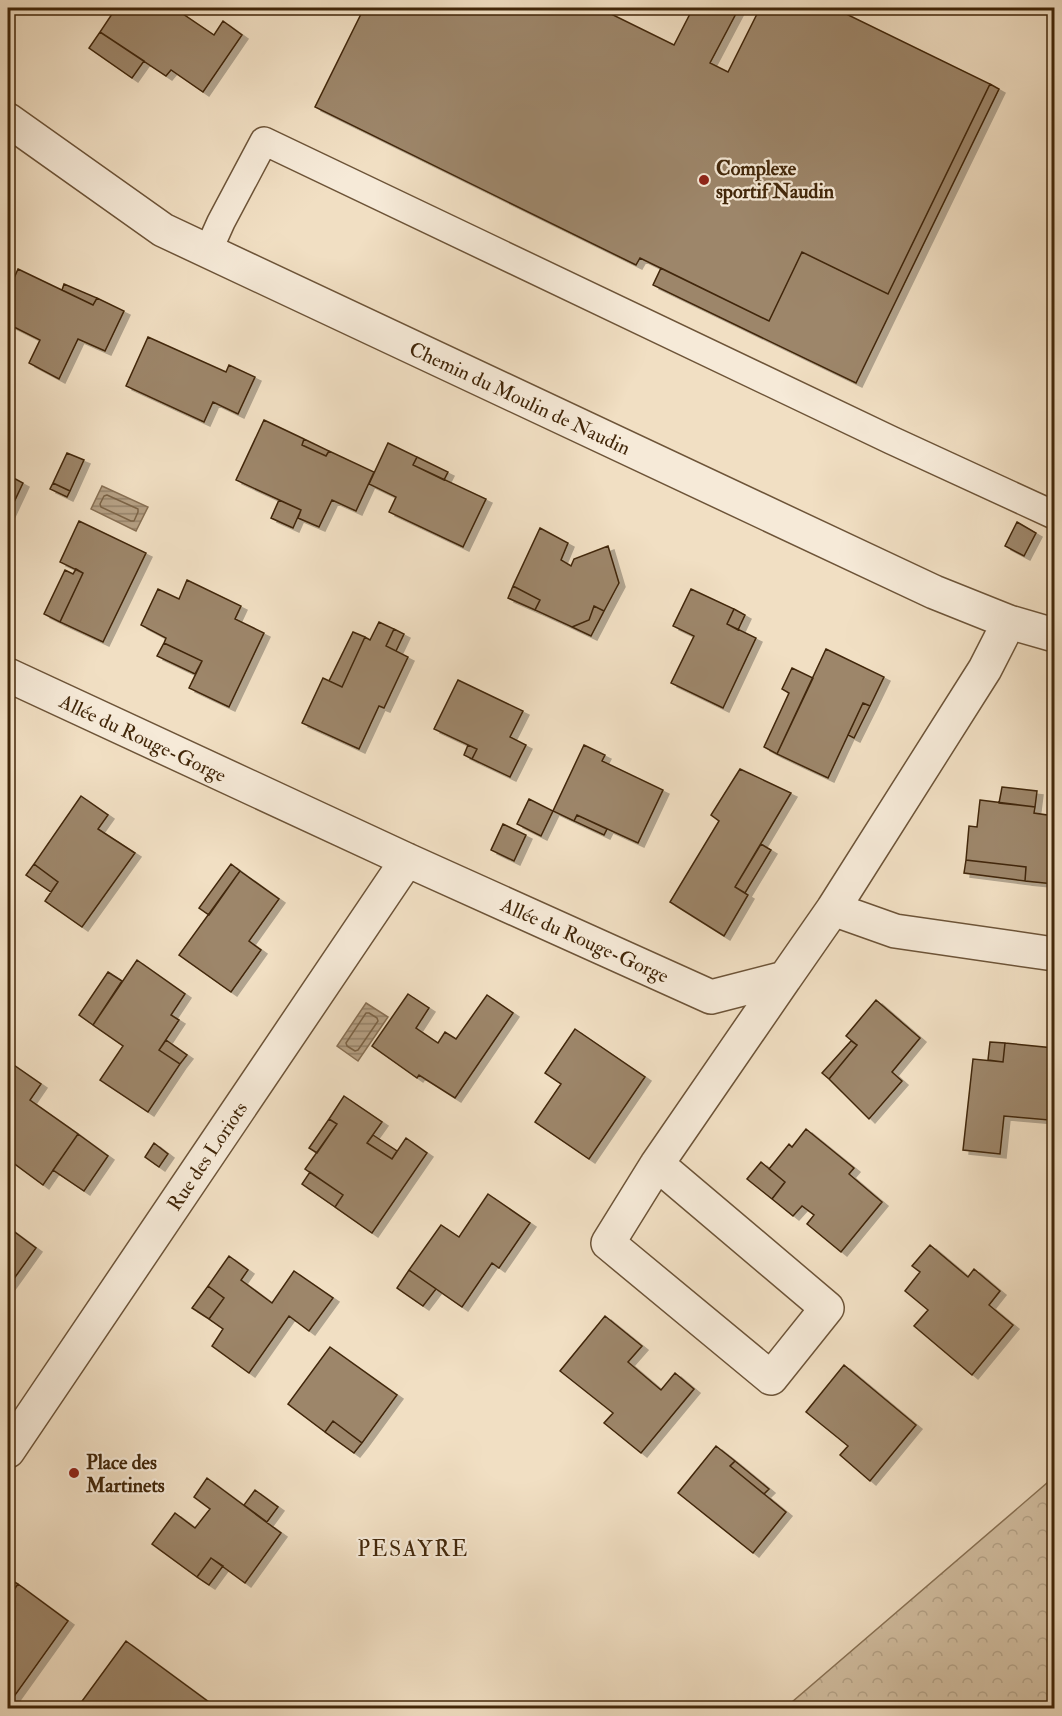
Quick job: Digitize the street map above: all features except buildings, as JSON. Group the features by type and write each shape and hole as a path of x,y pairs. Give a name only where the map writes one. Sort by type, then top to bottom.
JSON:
{"street":[{"name":"Chemin du Moulin de Naudin","path":"8,120 163,230 923,587 1009,622 1054,634"},
{"path":"657,1164 827,1308 771,1378 608,1243 657,1164 833,909 985,669 1009,622"},
{"name":"Allée du Rouge-Gorge","path":"8,675 406,860 711,997 785,978"},
{"name":"Rue des Loriots","path":"10,1442 406,860"},
{"path":"833,909 895,931 1054,954"}],"lane":[{"path":"208,251 220,222 264,141 880,435 1054,515"}],"green space":[{"path":"1054,1477 1054,1708 785,1708"}],"water":[{"path":"102,486 148,507 136,531 91,509"},
{"path":"366,1003 388,1017 358,1061 337,1046"}],"place":[{"name":"Complexe sportif Naudin","path":"704,180"},
{"name":"Place des Martinets","path":"74,1473"}],"district":[{"name":"PESAYRE","path":"413,1548"}]}
